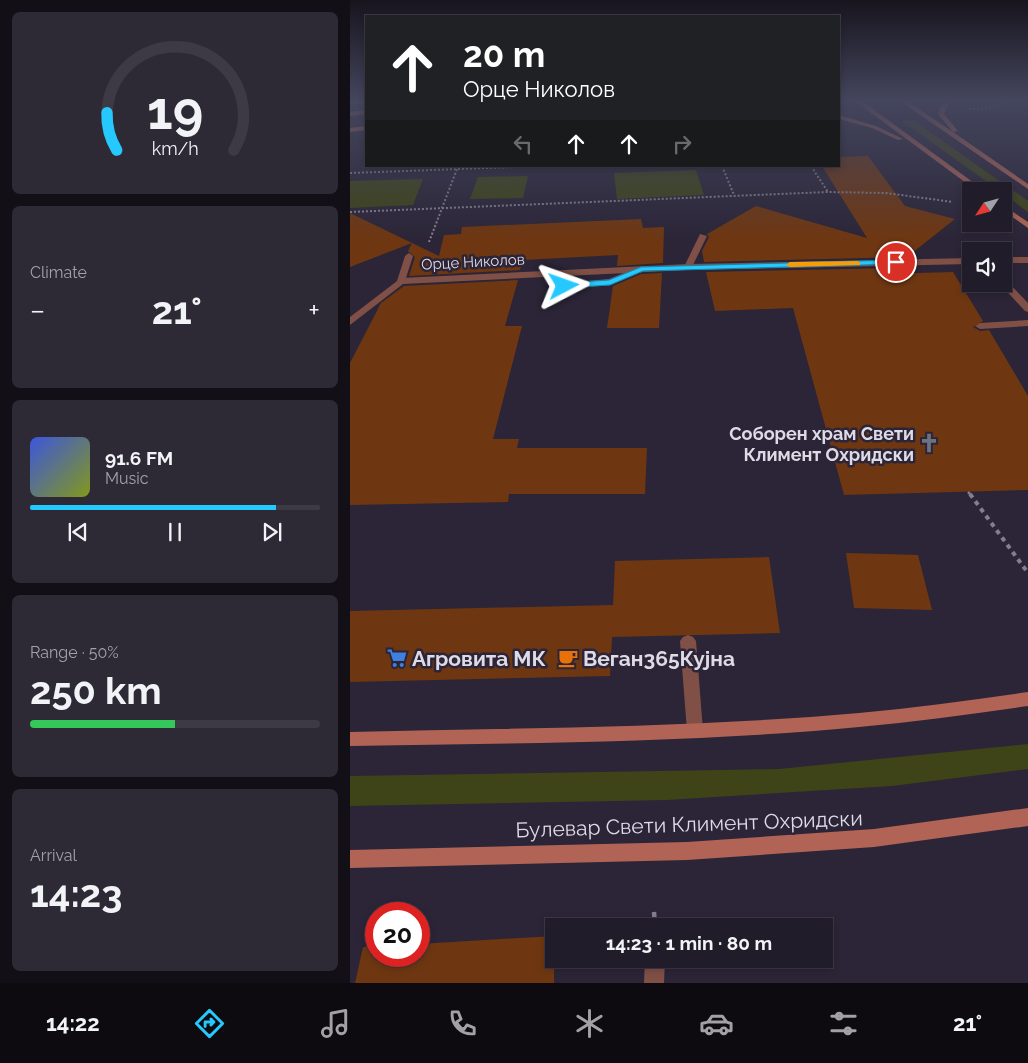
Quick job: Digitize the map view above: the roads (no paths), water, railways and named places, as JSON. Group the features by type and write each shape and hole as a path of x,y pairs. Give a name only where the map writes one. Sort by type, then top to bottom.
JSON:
{"street":[{"path":"917,147 926,151"},
{"path":"920,147 969,182"},
{"path":"969,147 1028,187"},
{"path":"1012,214 1028,226"},
{"path":"688,267 703,236"},
{"path":"401,281 409,256"},
{"path":"1012,260 1028,260"},
{"name":"Орце Николов","path":"350,322 401,281 688,267 962,261"},
{"path":"564,286 610,282 641,269"},
{"path":"1012,292 1028,309"},
{"path":"980,326 1028,323"},
{"path":"688,641 695,730"},
{"path":"350,739 800,726 951,712 1028,699"},
{"name":"Булевар Свети Климент Охридски","path":"350,859 687,850 874,838 1028,817"},
{"path":"654,983 655,968"}],"place":[{"name":"Соборен храм Свети Климент Охридски","path":"929,443"},
{"name":"Агровита МК","path":"397,658"},
{"name":"Веган365Кујна","path":"568,658"}]}
